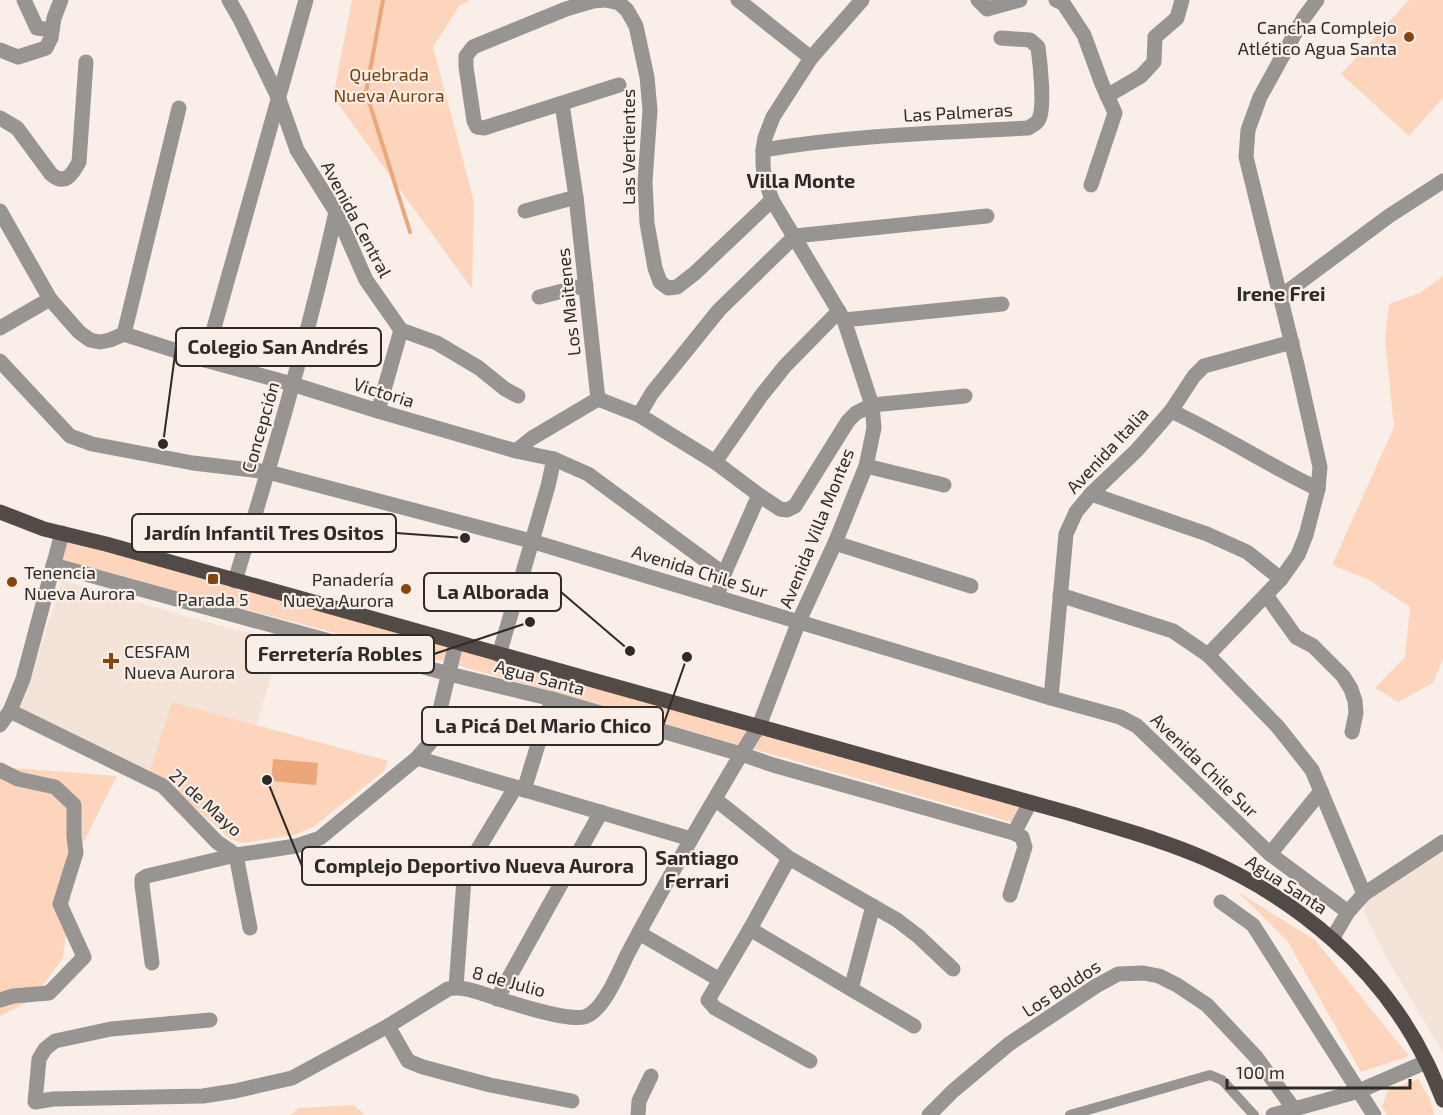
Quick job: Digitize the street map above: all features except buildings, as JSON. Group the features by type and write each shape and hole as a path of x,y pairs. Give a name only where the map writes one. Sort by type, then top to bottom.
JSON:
{"main road":[{"name":"Agua Santa","path":"0,512 44,529 106,544 1030,803 1150,838 1206,858 1261,886 1308,918 1363,968 1410,1032 1443,1100"}],"street":[{"path":"24,0 37,28 52,34"},
{"path":"0,50 18,57 46,48 52,34 54,18 62,0"},
{"name":"Avenida Central","path":"229,0 279,99 297,150 336,212 366,280 401,330"},
{"path":"205,360 306,0"},
{"path":"619,85 484,128 477,127 474,121 466,56 473,47 566,9 593,1 606,0 630,5"},
{"path":"738,0 811,58"},
{"name":"Avenida Villa Montes","path":"759,726 799,621 835,543 866,466 874,428 872,405 842,315 772,200 764,176 763,150 773,117 811,58 862,0"},
{"path":"978,0 987,9 1020,0"},
{"path":"1056,0 1063,3 1084,35 1114,113 1091,185"},
{"path":"1107,96 1141,76 1154,62 1155,37 1177,18 1182,0"},
{"path":"1208,655 1281,579 1298,555 1306,535 1318,489 1320,467 1246,157 1248,130 1260,97 1303,19 1317,0"},
{"name":"Las Vertientes","path":"630,5 647,77 650,110 645,182 646,212 655,268 660,282 668,288 677,287 695,273 772,200"},
{"name":"Las Palmeras","path":"763,150 808,142 1028,128 1038,122 1042,112 1038,47 1030,40 1001,38"},
{"path":"0,118 17,128 51,174 57,179 64,180 73,174 79,162 86,62"},
{"name":"Los Maitenes","path":"562,104 576,197 598,399"},
{"path":"0,211 51,299 79,332 90,340 100,342 124,334 179,108"},
{"path":"1280,297 1389,216 1443,181"},
{"path":"525,211 576,197"},
{"name":"Concepción","path":"235,581 268,472 321,279 336,212"},
{"path":"639,415 652,393 719,310 795,236 987,216"},
{"path":"539,297 586,285"},
{"path":"0,328 51,299"},
{"path":"715,462 743,420 785,366 842,315 1002,304"},
{"path":"378,411 401,330 436,344 479,368 505,389 518,396"},
{"name":"Victoria","path":"124,334 378,411 516,451 554,459 588,474 724,574"},
{"name":"Avenida Italia","path":"1051,698 1066,534 1076,512 1091,494 1137,450 1171,411 1194,376 1204,366 1292,342"},
{"name":"Avenida Chile Sur","path":"0,361 70,436 92,444 194,463 268,472 531,541 1120,717 1137,726 1270,854 1348,912"},
{"path":"516,451 532,438 598,399 639,415 715,462 780,509 788,510 795,506 848,421 856,413 872,405 965,396"},
{"path":"1171,411 1204,426 1318,489"},
{"path":"499,655 554,459"},
{"path":"866,466 944,485"},
{"path":"1091,494 1207,534 1247,552 1281,579"},
{"path":"717,597 724,574 759,495"},
{"path":"0,725 10,711 23,679 62,533"},
{"path":"835,543 971,586"},
{"name":"Agua Santa","path":"53,565 449,674 552,699 773,765 1014,833"},
{"path":"1060,595 1173,631 1208,655 1278,727 1312,770 1364,894"},
{"path":"1266,595 1296,637 1313,646 1343,676 1355,700 1356,713 1352,732"},
{"name":"21 de Mayo","path":"10,711 163,786 217,842 236,855 265,852 296,846 320,838 417,758 430,743 456,643"},
{"path":"456,987 464,879 469,864 519,789 552,699"},
{"name":"8 de Julio","path":"210,1020 111,1029 55,1041 45,1049 39,1059 35,1102 53,1099 203,1096 291,1078 388,1026 448,989 456,987 571,1018 585,1017 594,1012 605,998 691,839 759,726"},
{"path":"417,758 691,839"},
{"path":"0,770 18,779 55,787 74,805 76,854 60,904 84,957 50,993 13,996 0,1000"},
{"path":"1270,854 1321,791"},
{"path":"715,799 789,858 904,925 953,969"},
{"path":"1010,895 1024,847 1022,837 1014,833 1030,803"},
{"path":"497,999 601,812"},
{"path":"1332,939 1348,912 1364,894 1443,842"},
{"path":"152,963 142,879 147,876 236,855 250,928"},
{"path":"789,858 708,1000 715,1008 810,1061"},
{"path":"1221,902 1253,925 1374,1115"},
{"path":"851,990 873,906"},
{"path":"750,929 914,1026"},
{"path":"639,933 720,980"},
{"name":"Los Boldos","path":"929,1115 953,1091 1019,1038 1096,986 1118,974 1159,976 1207,1005 1256,1057 1294,1109"},
{"path":"388,1026 408,1061 490,1085 572,1101"},
{"path":"1273,1115 1359,1091 1426,1062"},
{"path":"1070,1115 1210,1075 1222,1080 1254,1115"},
{"path":"638,1115 639,1101 651,1076"}],"shaded area":[{"name":"CESFAM Nueva Aurora","path":"62,580 281,641 257,725 172,702 149,772 21,708"},
{"path":"273,759 318,763 316,785 271,781"},
{"path":"1443,852 1443,1053 1385,955 1364,913 1365,902"}],"green space":[{"name":"Quebrada Nueva Aurora","path":"352,0 470,0 459,6 433,47 474,202 472,289 333,97"},
{"name":"Cancha Complejo Atlético Agua Santa","path":"1409,0 1443,0 1443,98 1409,136 1341,74"},
{"path":"1443,276 1443,659 1433,683 1398,702 1375,688 1405,657 1410,607 1369,580 1332,565 1394,427 1385,339 1389,304 1420,293"},
{"path":"65,538 1035,803 1018,824 457,665 59,560"},
{"path":"172,702 388,761 384,771 313,827 294,835 243,843 230,839 173,788 149,772"},
{"path":"0,767 117,776 75,859 63,958 32,1000 0,1016"},
{"path":"1238,892 1315,940 1409,1056 1361,1072 1288,942"},
{"path":"1418,1079 1430,1099 1434,1115 1387,1115 1382,1107 1387,1091"},
{"path":"354,1105 365,1115 290,1115 299,1108"}],"waterway":[{"path":"383,0 366,92 410,232"}],"place":[{"name":"Cancha Complejo Atlético Agua Santa","path":"1409,37"},
{"name":"Colegio San Andrés","path":"163,444"},
{"name":"Jardín Infantil Tres Ositos","path":"465,538"},
{"name":"Parada 5","path":"213,579"},
{"name":"Tenencia Nueva Aurora","path":"12,582"},
{"name":"Panadería Nueva Aurora","path":"406,589"},
{"name":"Ferretería Robles","path":"530,622"},
{"name":"La Alborada","path":"630,651"},
{"name":"La Picá Del Mario Chico","path":"687,657"},
{"name":"CESFAM Nueva Aurora","path":"111,661"},
{"name":"Complejo Deportivo Nueva Aurora","path":"267,780"}],"district":[{"name":"Villa Monte","path":"801,180"},
{"name":"Irene Frei","path":"1281,293"},
{"name":"Santiago Ferrari","path":"697,868"}]}
